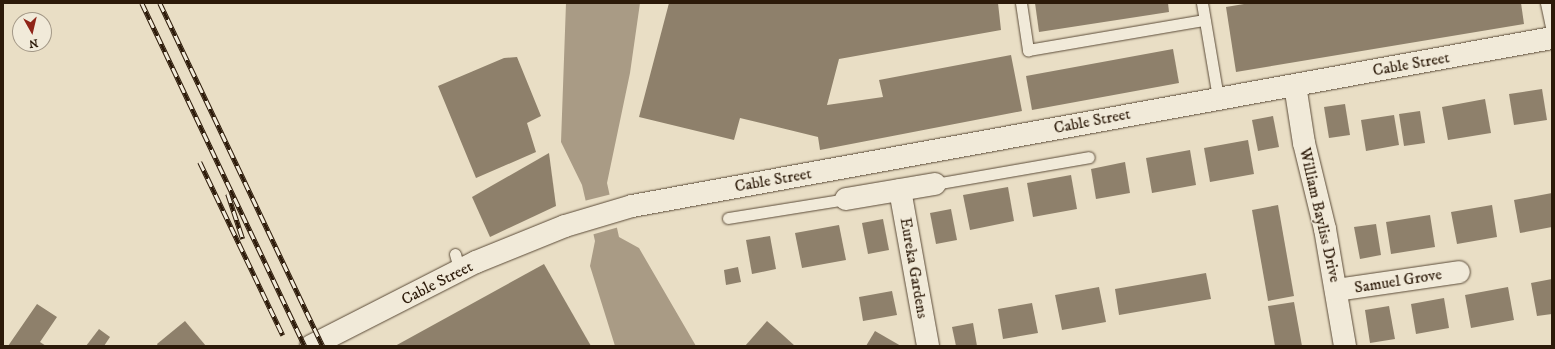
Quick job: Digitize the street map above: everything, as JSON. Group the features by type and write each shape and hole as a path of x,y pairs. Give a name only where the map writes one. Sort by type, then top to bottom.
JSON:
{"street":[{"name":"Cable Street","path":"311,346 458,262 565,226 632,206 1552,38"},
{"name":"William Bayliss Drive","path":"1295,84 1304,143 1336,290 1345,346"},
{"path":"846,199 935,184"},
{"name":"Eureka Gardens","path":"900,190 928,346"},
{"name":"Samuel Grove","path":"1336,290 1459,272"}],"lane":[{"path":"1021,3 1028,50 1204,20"},
{"path":"1202,3 1218,98"},
{"path":"1546,3 1552,32"},
{"path":"935,184 1089,158"},
{"path":"728,218 846,199"}],"shaded area":[{"path":"566,3 640,3 630,73 607,183 619,237 639,248 696,346 615,346 590,266 595,241 582,185 561,142"}],"pier":[{"path":"612,194 619,227 591,235 584,201"}],"building":[{"path":"669,3 998,3 1001,30 839,59 827,105 883,97 879,80 1011,55 1022,111 820,150 818,137 740,118 734,140 639,117"},
{"path":"1035,3 1168,3 1169,12 1039,32"},
{"path":"1250,3 1521,3 1524,24 1236,72 1226,7"},
{"path":"1173,49 1179,83 1032,110 1026,76"},
{"path":"517,57 541,116 527,123 536,152 476,178 438,86 504,58"},
{"path":"1542,89 1547,120 1514,125 1509,94"},
{"path":"1485,99 1491,133 1448,140 1442,107"},
{"path":"1345,104 1350,135 1329,138 1324,107"},
{"path":"1420,111 1425,143 1404,146 1399,114"},
{"path":"1394,115 1399,145 1366,151 1361,120"},
{"path":"1273,116 1279,147 1258,151 1252,120"},
{"path":"1248,140 1254,174 1210,182 1204,148"},
{"path":"1190,150 1196,185 1152,193 1146,158"},
{"path":"549,153 556,206 490,237 472,197"},
{"path":"1125,162 1130,193 1096,199 1091,169"},
{"path":"1071,175 1077,209 1033,217 1027,183"},
{"path":"1008,187 1014,221 970,230 963,195"},
{"path":"1552,193 1552,227 1520,233 1514,200"},
{"path":"1278,205 1294,296 1268,301 1252,210"},
{"path":"1492,205 1497,237 1457,244 1451,212"},
{"path":"951,209 957,240 936,244 930,213"},
{"path":"1430,215 1435,247 1391,254 1386,222"},
{"path":"883,219 889,250 868,254 862,223"},
{"path":"1376,224 1381,255 1360,259 1354,227"},
{"path":"839,225 846,260 802,268 795,233"},
{"path":"770,236 776,269 752,274 746,240"},
{"path":"544,264 591,346 395,346"},
{"path":"738,267 741,282 726,285 724,270"},
{"path":"1206,273 1211,299 1119,315 1115,289"},
{"path":"1552,279 1552,314 1537,316 1531,283"},
{"path":"1099,287 1106,322 1062,330 1055,295"},
{"path":"1508,287 1514,320 1471,328 1465,295"},
{"path":"892,291 897,315 863,321 859,297"},
{"path":"1444,298 1449,328 1416,334 1411,304"},
{"path":"1294,302 1302,346 1275,346 1268,306"},
{"path":"1032,303 1038,333 1003,339 998,309"},
{"path":"37,304 57,317 40,342 46,346 8,346"},
{"path":"1389,306 1395,339 1370,343 1365,310"},
{"path":"185,321 206,346 158,346 157,344"},
{"path":"767,321 784,336 795,346 745,346"},
{"path":"973,323 977,346 956,346 952,327"},
{"path":"99,329 110,337 104,346 86,346"},
{"path":"875,331 901,346 866,346"}],"railway":[{"path":"142,3 305,346"},
{"path":"160,3 323,346"},
{"path":"200,162 283,335"},
{"path":"228,194 243,239"}]}
